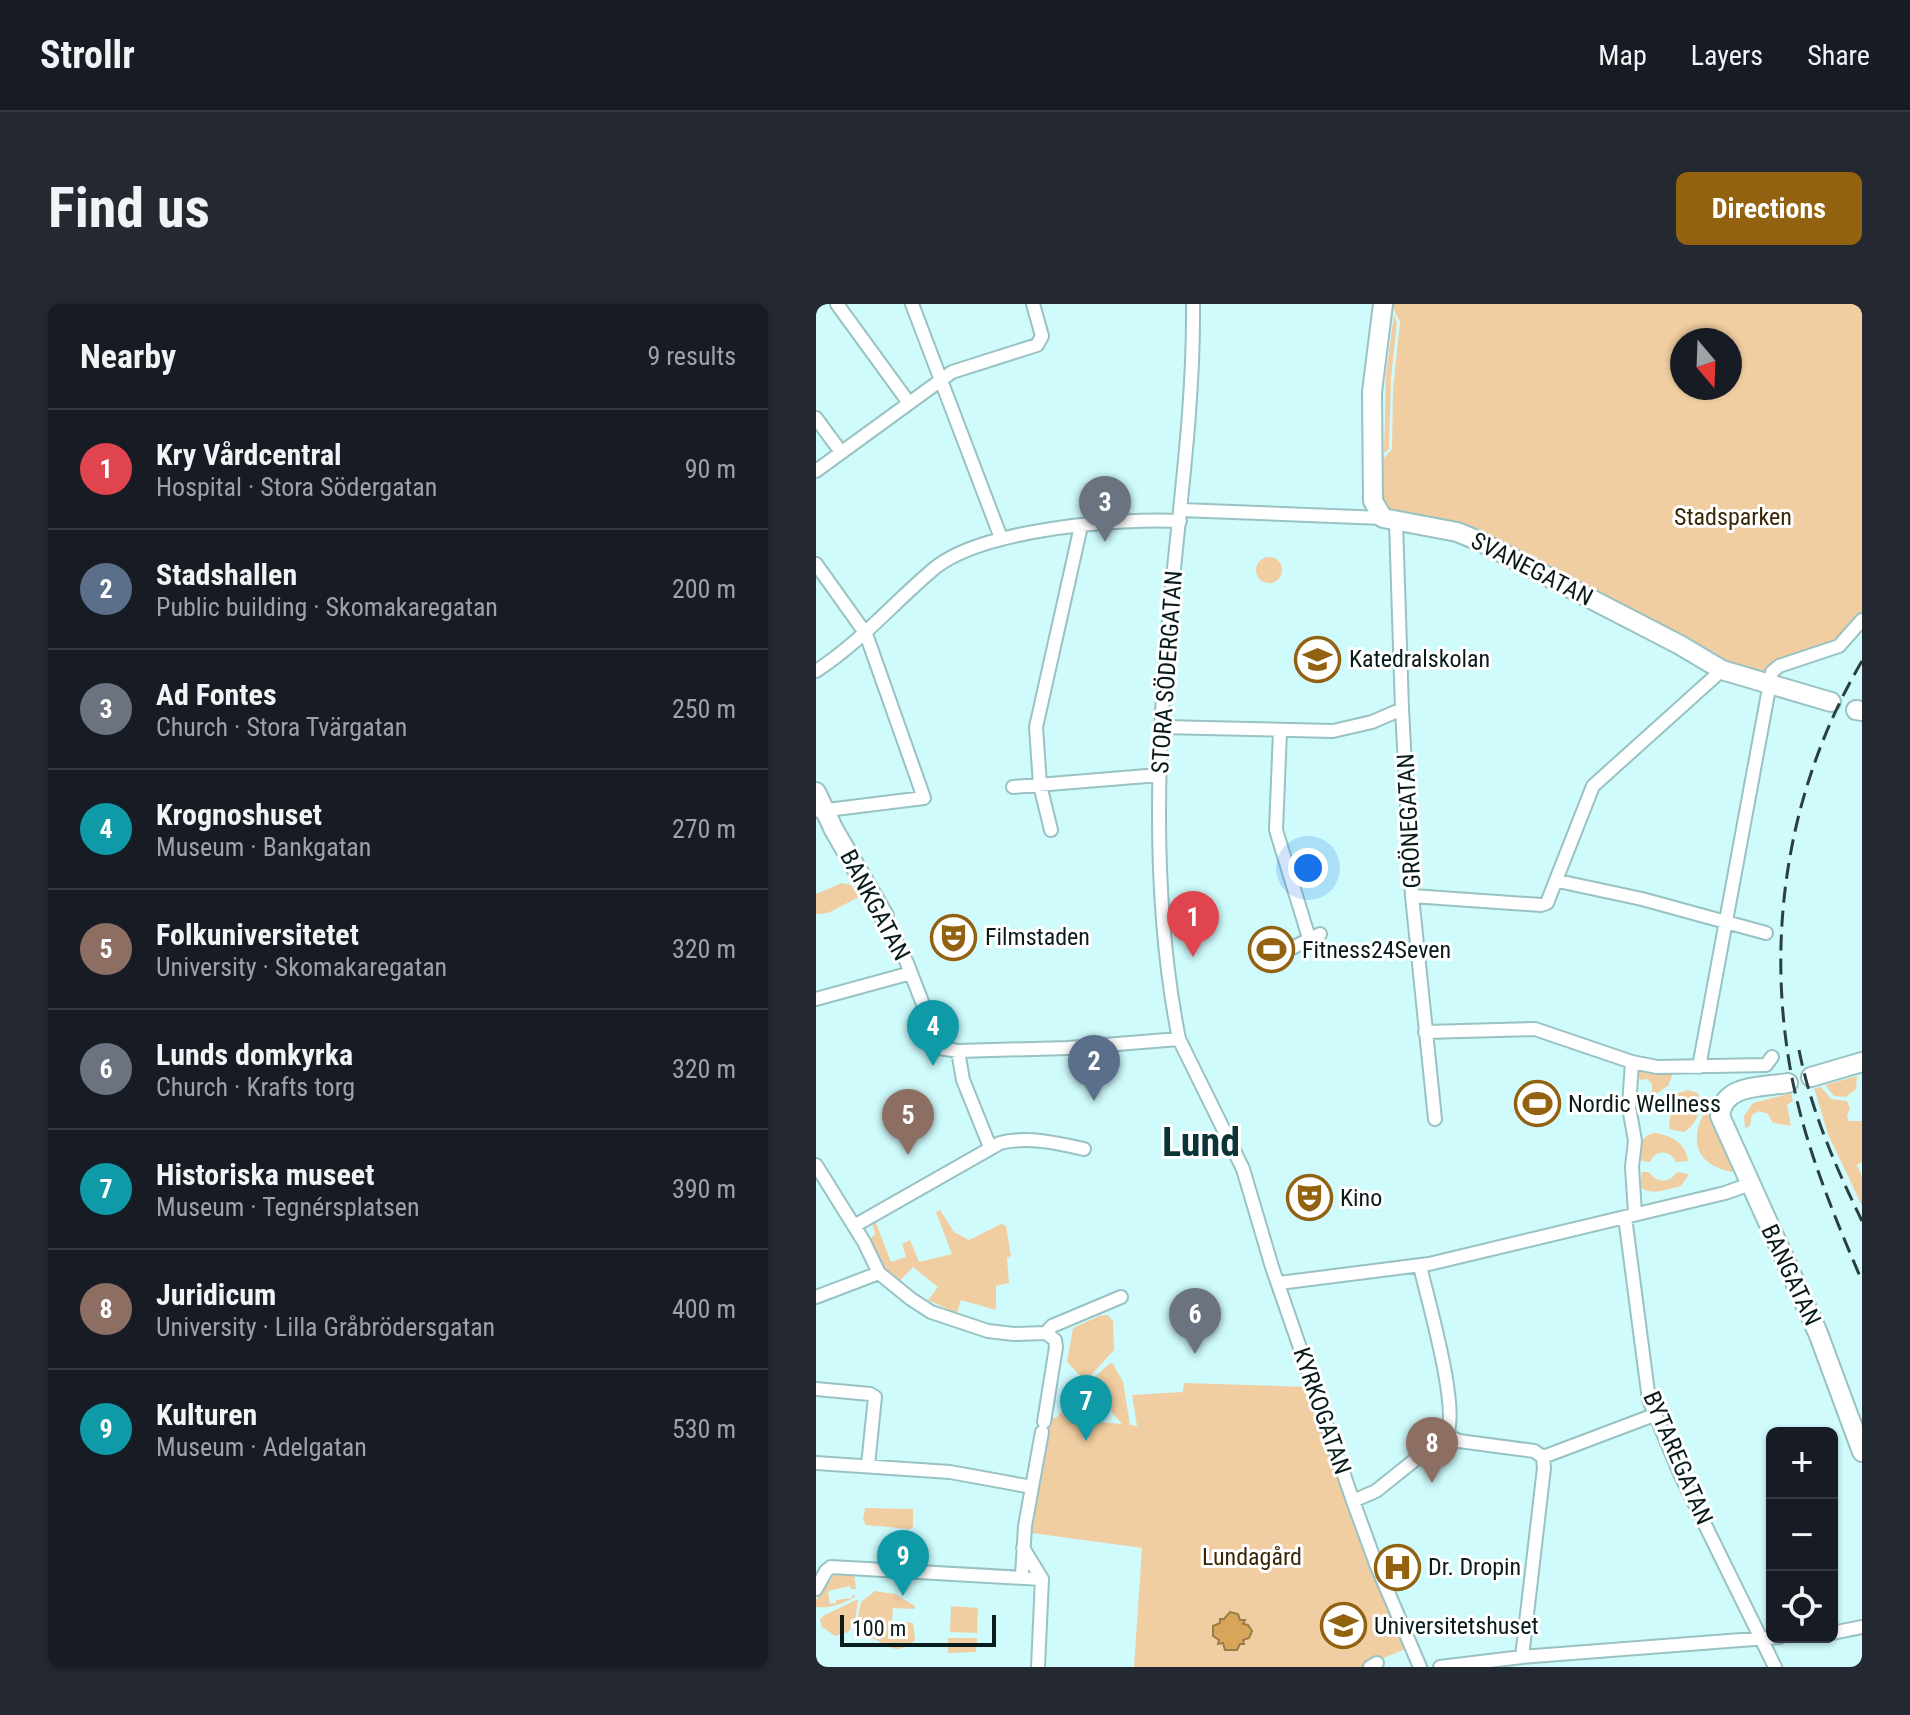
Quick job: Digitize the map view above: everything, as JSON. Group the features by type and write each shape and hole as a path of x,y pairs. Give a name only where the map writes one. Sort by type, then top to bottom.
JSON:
{"street":[{"path":"837,304 909,403"},
{"path":"912,304 1001,538"},
{"path":"816,471 941,379 1037,345 1042,336 1033,304"},
{"name":"STORA SÖDERGATAN","path":"1193,304 1189,417 1171,598 1159,775 1163,917 1179,1039 1243,1169"},
{"path":"1383,304 1372,392 1373,501 1389,520"},
{"path":"816,418 841,452"},
{"name":"SVANEGATAN","path":"816,671 866,634 937,567 1001,538 1181,516 1389,520 1457,532 1479,541 1722,670 1831,702"},
{"name":"GRÖNEGATAN","path":"1389,520 1412,896 1435,1119"},
{"path":"1051,830 1040,785 1036,727 1081,526"},
{"path":"816,564 866,634 924,798 820,811"},
{"path":"1699,1067 1775,668 1839,646 1862,620"},
{"path":"1412,896 1545,905 1558,881 1593,786 1722,670"},
{"path":"1162,727 1333,731 1354,727 1402,709"},
{"path":"1280,731 1276,830 1315,936 1294,947"},
{"path":"1013,787 1159,775"},
{"name":"BANKGATAN","path":"816,792 820,811 884,916 911,973 936,1043 940,1048 958,1051"},
{"path":"1558,881 1642,899 1766,933"},
{"path":"816,999 911,973"},
{"path":"1425,1032 1535,1029 1632,1062 1657,1067 1766,1065 1772,1057"},
{"path":"990,1147 963,1080 958,1051 1068,1048 1179,1039"},
{"name":"BYTAREGATAN","path":"1632,1062 1629,1107 1635,1141 1630,1215 1646,1389 1681,1476 1775,1667"},
{"path":"1811,1077 1862,1062"},
{"name":"BANGATAN","path":"1788,1083 1744,1089 1731,1094 1720,1111 1723,1127 1818,1333 1862,1452"},
{"path":"854,1226 990,1147 1021,1141 1084,1149"},
{"path":"816,1165 821,1184 854,1226 879,1273 931,1312 988,1331 1046,1333 1052,1336 1056,1347 1032,1487 1022,1576"},
{"name":"KYRKOGATAN","path":"1243,1169 1272,1267 1353,1501 1420,1667"},
{"path":"1279,1283 1420,1266 1725,1193 1750,1184"},
{"path":"1353,1501 1376,1491 1446,1435 1450,1424 1447,1385 1420,1266"},
{"path":"816,1297 879,1273"},
{"path":"1046,1333 1052,1326 1121,1297"},
{"path":"816,1389 870,1394 876,1402 868,1465"},
{"path":"1543,1457 1654,1415"},
{"path":"1446,1435 1459,1441 1534,1451 1543,1457"},
{"path":"1522,1657 1543,1457"},
{"path":"816,1463 950,1472 1032,1487"},
{"path":"1023,1548 1042,1579 1038,1667"},
{"path":"816,1589 831,1567 1042,1579"},
{"path":"1838,1632 1862,1627"},
{"path":"1440,1667 1522,1657 1766,1639"}],"green space":[{"name":"Stadsparken","path":"1391,304 1862,304 1862,611 1843,635 1768,679 1730,666 1685,640 1390,512 1381,502 1378,465 1392,449 1393,389 1400,322"},
{"path":"1394,314 1397,323 1391,378 1389,449 1384,453 1386,374"},
{"path":"1269,557 1278,561 1282,570 1278,579 1269,583 1260,579 1256,570 1260,561"},
{"path":"842,883 851,885 859,897 828,913 816,914 816,894"},
{"path":"1642,1070 1673,1074 1668,1086 1650,1098 1652,1084 1647,1079 1640,1080 1638,1073"},
{"path":"1857,1076 1856,1089 1846,1097 1834,1096 1825,1085"},
{"path":"1821,1087 1831,1099 1847,1101 1849,1121 1862,1121 1862,1162 1857,1165 1862,1177 1862,1206 1828,1134 1814,1088"},
{"path":"1688,1090 1698,1093 1696,1120 1684,1132 1669,1129 1671,1110 1666,1097"},
{"path":"1791,1093 1793,1101 1787,1105 1791,1126 1773,1123 1768,1114 1759,1111 1752,1115 1750,1126 1745,1128 1744,1116 1753,1103"},
{"path":"1704,1113 1710,1115 1733,1167 1732,1172 1711,1164 1699,1151 1697,1133"},
{"path":"1654,1133 1677,1141 1685,1150 1688,1161 1676,1162 1670,1155 1659,1153 1650,1162 1642,1161 1642,1144 1646,1137"},
{"path":"1642,1172 1649,1172 1663,1181 1677,1172 1689,1174 1681,1186 1654,1192 1640,1186"},
{"path":"940,1210 954,1232 969,1240 1001,1224 1006,1226 1011,1256 1007,1258 1009,1283 996,1286 996,1310 961,1300 957,1313 928,1300 938,1287 913,1267 900,1281 880,1265 869,1240 875,1234 872,1223 876,1223 891,1262 906,1257 902,1244 910,1240 919,1262 952,1254 936,1212"},
{"path":"1108,1315 1113,1321 1114,1350 1091,1375 1083,1379 1067,1362 1073,1328"},
{"name":"Lundagård","path":"1110,1363 1123,1382 1130,1425 1137,1426 1132,1395 1183,1392 1184,1383 1310,1387 1408,1648 1362,1667 1134,1667 1142,1548 1032,1533 1048,1417 1056,1418 1081,1390 1087,1395 1086,1412 1077,1420 1122,1424 1097,1395 1101,1385 1096,1376"},
{"path":"865,1508 913,1509 913,1527 866,1525 863,1520"},
{"path":"834,1575 854,1575 856,1589 850,1586 828,1591 830,1604 856,1596 848,1601 837,1605 816,1607 816,1600"},
{"path":"875,1591 895,1594 915,1606 914,1609 893,1608 892,1621 913,1623 915,1640 905,1647 894,1648 874,1639 854,1636 861,1602"},
{"path":"858,1599 855,1623 848,1632 835,1636 822,1627 820,1620 823,1616"},
{"path":"951,1606 978,1608 977,1633 950,1632"},
{"path":"948,1638 977,1638 976,1652 948,1653"}],"shaded area":[{"path":"1230,1612 1245,1620 1243,1624 1252,1631 1237,1650 1225,1650 1223,1643 1218,1644 1219,1640 1213,1636 1213,1626"}],"railway":[{"path":"1862,661 1838,707 1802,802 1784,902 1781,953 1782,1004 1788,1055 1800,1114 1828,1199 1862,1281"},
{"path":"1799,1050 1825,1137 1862,1221"}],"place":[{"name":"Ad Fontes","path":"1105,542"},
{"name":"Katedralskolan","path":"1318,659"},
{"name":"Filmstaden","path":"954,937"},
{"name":"Fitness24Seven","path":"1271,950"},
{"name":"Kry Vårdcentral","path":"1193,957"},
{"name":"Krognoshuset","path":"933,1066"},
{"name":"Stadshallen","path":"1094,1101"},
{"name":"Nordic Wellness","path":"1537,1104"},
{"name":"Folkuniversitetet","path":"908,1155"},
{"name":"Kino","path":"1309,1198"},
{"name":"Lunds domkyrka","path":"1195,1354"},
{"name":"Historiska museet","path":"1086,1441"},
{"name":"Juridicum","path":"1432,1483"},
{"name":"Dr. Dropin","path":"1397,1567"},
{"name":"Kulturen","path":"903,1596"},
{"name":"Universitetshuset","path":"1343,1626"}],"district":[{"name":"Lund","path":"1201,1142"}]}
